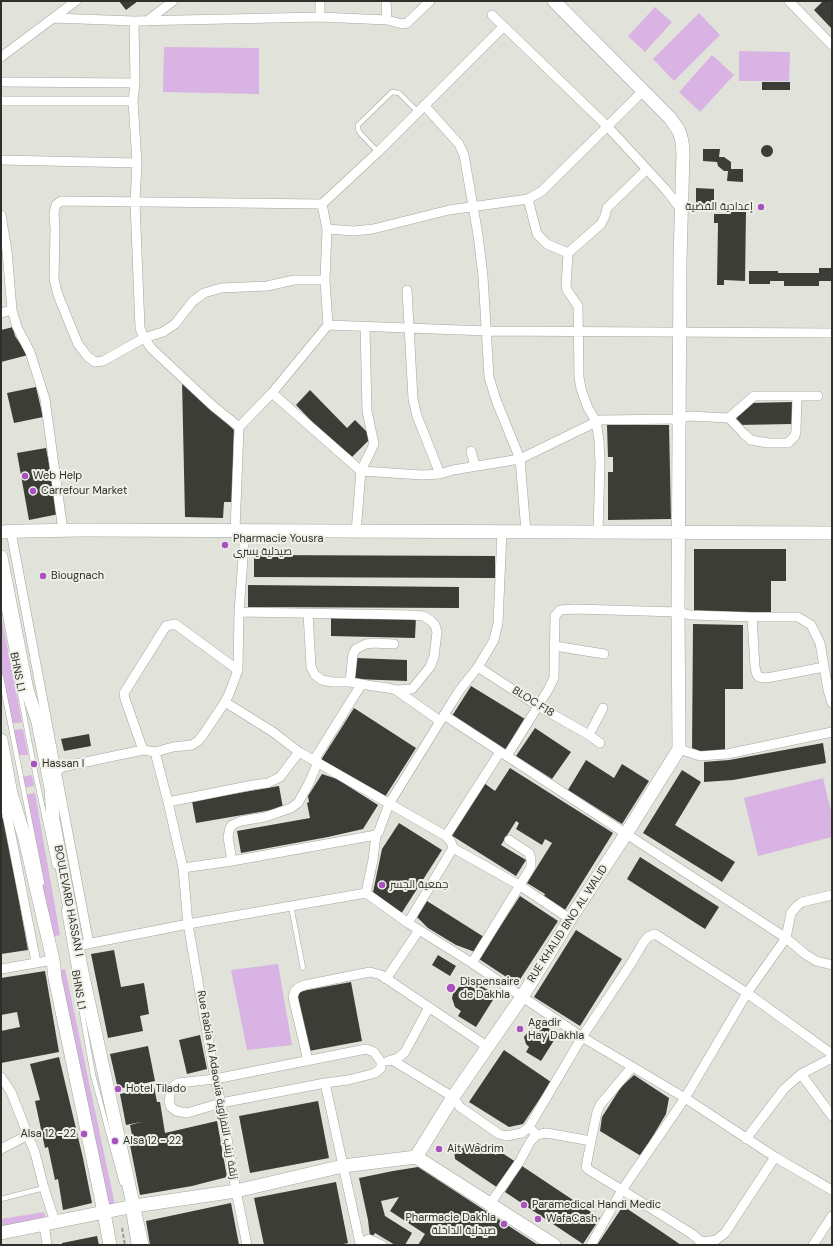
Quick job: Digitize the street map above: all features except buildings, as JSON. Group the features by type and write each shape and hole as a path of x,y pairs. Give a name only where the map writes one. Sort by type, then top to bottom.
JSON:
{"street":[{"path":"1,57 76,1"},
{"path":"147,21 174,1"},
{"path":"320,1 320,17"},
{"path":"386,1 387,20"},
{"path":"52,18 147,21 320,17 387,20 402,24 407,23 430,1"},
{"path":"554,1 674,124 682,141 684,154 679,331 679,749 700,756 727,754 832,732"},
{"path":"794,3 832,45"},
{"path":"492,15 606,126 666,190 682,211"},
{"path":"134,21 135,83 133,101 136,163 135,202 139,321 144,338 152,349 207,401 239,427"},
{"path":"326,280 294,280 267,286 221,288 204,293 193,302 175,324 162,332 144,338 103,361 95,362 88,357 78,344 71,330 58,295 54,279 54,213 56,205 61,201 322,204 378,152 503,27"},
{"path":"1,82 135,83"},
{"path":"327,229 354,231 373,229 449,210 528,199 542,191 606,126 643,92"},
{"path":"1,101 133,101"},
{"path":"421,108 462,150 484,276 488,371 491,387 520,459 526,532"},
{"path":"1,160 136,163"},
{"path":"598,532 600,463 596,421 588,408 581,389 579,377 578,306 566,288 568,253 601,224 607,208 646,170"},
{"path":"528,199 537,234 547,244 568,253"},
{"path":"53,775 62,768 143,750 155,752 173,747 192,745 203,735 230,694 238,670 240,531 239,427 272,393 328,326 326,280 327,229 322,204"},
{"path":"1,215 9,267 12,310 17,327 32,357 48,415 63,531"},
{"path":"407,290 414,406 440,474"},
{"path":"1,313 12,310"},
{"path":"328,326 487,331 832,333"},
{"path":"356,532 362,471 374,444 367,410 365,328"},
{"path":"272,393 362,471 422,475 440,474 475,466 520,459 596,421 679,418 689,416 729,418 751,440 768,443 788,443 795,436 796,431 797,396"},
{"path":"729,418 754,396 818,396"},
{"path":"471,450 475,466"},
{"path":"43,725 6,532 240,531 598,532 678,534 832,533"},
{"path":"366,893 373,860 376,835 390,804 459,691 478,667 490,647 496,632 502,532"},
{"name":"BOULEVARD HASSAN I","path":"1,558 27,690 43,725 53,775 53,820 83,945 130,1206 142,1245"},
{"path":"446,836 538,706 554,678 555,616 560,610 575,609 678,612 690,615 798,617 808,622 813,628 820,643 832,703"},
{"path":"239,612 308,612 423,616 435,625 437,632 434,657 430,667 412,689 396,690 350,682 322,680 315,675 311,667 308,612"},
{"path":"752,617 755,666 758,676 765,678 824,667"},
{"path":"143,750 124,693 166,626 175,624 238,670"},
{"path":"350,682 356,649 360,646 373,643 394,644"},
{"path":"555,646 604,654"},
{"name":"BLOC F18","path":"478,667 538,706 589,735 600,743"},
{"path":"232,861 228,837 232,825 241,821 264,817 291,808 298,803 309,783 316,761 361,685"},
{"path":"396,690 428,714 442,718 503,754 786,938 804,954 816,961 832,964"},
{"path":"225,702 273,732 299,752 446,836 451,842 453,848 519,886 570,919"},
{"path":"589,735 603,708"},
{"path":"1,740 11,794 24,835 53,960 55,978 107,1212 110,1245"},
{"name":"RUE KHALID BNO AL WALID","path":"416,1157 453,1097 522,997 679,749"},
{"name":"Rue Rabia Al Adaouia زنقة زينب النفزاوية","path":"155,752 183,868 188,924 247,1245"},
{"path":"168,802 268,783 280,777 299,752"},
{"path":"1,784 36,962"},
{"path":"183,868 232,861 376,835"},
{"path":"472,963 531,867 530,855 509,840"},
{"path":"408,923 453,848"},
{"path":"83,945 188,924 366,893 418,930 472,963 582,1037 685,1098 746,1139 832,1190"},
{"path":"591,1245 622,1190 685,1098 747,993 786,938 791,913 797,906 809,900 832,895"},
{"path":"386,979 418,930"},
{"path":"392,1060 453,1097 460,1107 499,1134 506,1136 522,1133 529,1127 582,1037 643,943 652,934 659,936 747,993 832,1054"},
{"path":"1,969 53,960"},
{"path":"308,1062 293,997 295,991 306,985 370,972 381,975 488,1047"},
{"path":"381,1062 398,1058 405,1052 429,1007"},
{"path":"366,1049 374,1052 381,1062 381,1068 375,1073 348,1080 221,1103 194,1112 182,1113 173,1109 169,1102 171,1088 178,1083 216,1079 308,1062 366,1049"},
{"path":"746,1139 784,1089 801,1074 832,1058"},
{"path":"632,1067 600,1105 596,1112 587,1168 692,1234 699,1240 704,1242 713,1241 720,1238 725,1233 775,1157"},
{"path":"801,1074 832,1116"},
{"path":"1,1077 10,1092 35,1153 44,1188 50,1223 48,1245"},
{"path":"325,1083 358,1244 369,1239 382,1245"},
{"path":"529,1127 536,1135"},
{"path":"490,1204 520,1161 533,1137 536,1135 552,1134 591,1141"},
{"path":"1,1149 28,1135"},
{"path":"1,1233 130,1206 236,1191 343,1166 416,1157 554,1245"},
{"path":"813,1245 832,1216"}],"lane":[{"path":"378,152 360,133 358,125 392,92 398,92 421,108"},
{"name":"BHNS L1","path":"1,593 57,873"},
{"name":"BHNS L1","path":"1,677 43,890"},
{"name":"BHNS L1","path":"62,903 93,1075 124,1192"},
{"name":"BHNS L1","path":"46,906 103,1194 113,1230"},
{"path":"291,906 303,968"},
{"path":"1,1198 44,1188"},
{"path":"130,1206 134,1245"}],"path":[{"path":"122,1228 125,1245"}],"shaded area":[{"path":"655,7 672,22 645,52 628,36"},
{"path":"699,13 720,35 674,81 653,59"},
{"path":"164,47 259,48 259,94 163,92"},
{"path":"739,51 790,52 789,81 739,81"},
{"path":"712,55 734,75 700,112 679,92"},
{"path":"1,615 22,722 11,724 1,677"},
{"path":"23,729 28,755 17,755 12,730"},
{"path":"32,775 34,786 23,788 21,777"},
{"path":"823,778 832,815 832,837 758,856 744,798"},
{"path":"35,793 60,935 52,937 24,795"},
{"path":"278,964 292,1045 247,1050 231,970"},
{"path":"65,969 115,1205 105,1208 56,971"},
{"path":"44,1212 46,1218 1,1228 1,1219"}],"place":[{"name":"إعدادية الفضية","path":"761,207"},
{"name":"Web Help","path":"25,476"},
{"name":"Carrefour Market","path":"33,491"},
{"name":"Pharmacie Yousra صيدلية يسرى","path":"225,545"},
{"name":"Biougnach","path":"43,576"},
{"name":"Hassan I","path":"34,764"},
{"name":"جمعية الجسر","path":"382,885"},
{"name":"Dispensaire de Dakhla","path":"451,988"},
{"name":"Agadir Hay Dakhla","path":"520,1029"},
{"name":"Hotel Tilado","path":"118,1089"},
{"name":"Alsa 12 -22","path":"84,1134"},
{"name":"Alsa 12 - 22","path":"115,1141"},
{"name":"Ait Wadrim","path":"439,1149"},
{"name":"Paramedical Handi Medic","path":"524,1205"},
{"name":"WafaCash","path":"538,1219"},
{"name":"Pharmacie Dakhla صيدلية الداخلة","path":"504,1224"}]}
